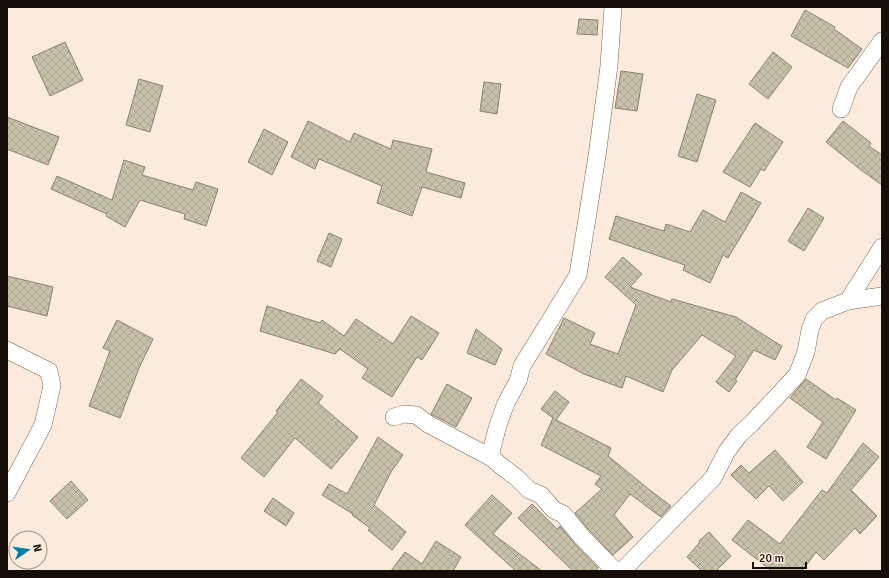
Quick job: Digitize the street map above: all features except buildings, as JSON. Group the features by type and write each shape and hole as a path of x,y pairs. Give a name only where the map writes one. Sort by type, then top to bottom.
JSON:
{"street":[{"path":"492,458 491,452 498,425 506,403 518,381 522,366 578,275 597,156 609,66 614,7"},
{"path":"841,109 849,87 882,41"},
{"path":"848,301 882,246"},
{"path":"622,571 713,478 727,451 739,435 797,375 806,352 810,330 814,319 822,311 848,301 882,296"},
{"path":"7,350 49,371 52,386 43,425 7,493"},
{"path":"394,417 404,414 416,415 428,424 492,458 516,477 529,490 541,495 554,510 564,514 581,536 615,571"}]}
